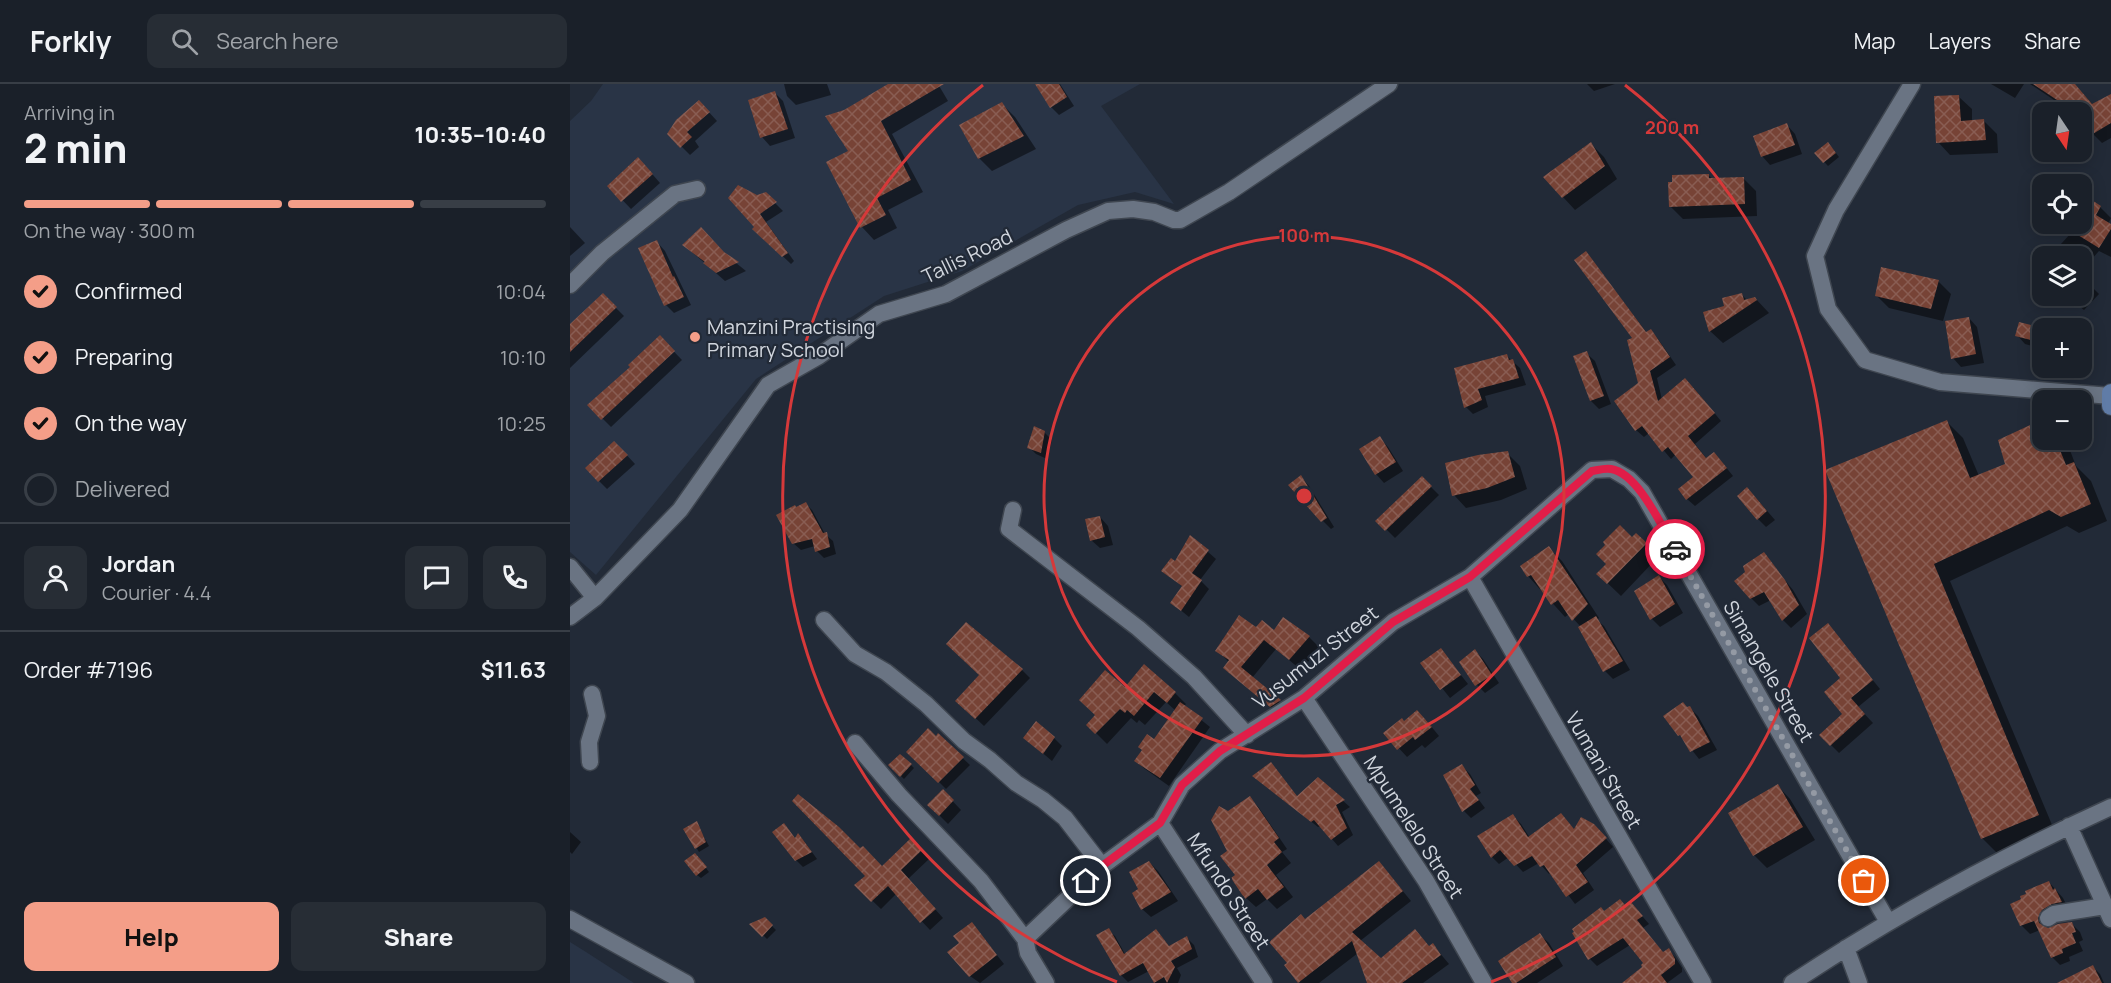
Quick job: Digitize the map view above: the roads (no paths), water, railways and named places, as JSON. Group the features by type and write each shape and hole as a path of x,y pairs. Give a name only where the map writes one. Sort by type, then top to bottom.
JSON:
{"main road":[{"path":"2111,394 2111,406"}],"street":[{"name":"Tallis Road","path":"570,616 595,598 680,510 768,385 819,356 879,314 946,294 1066,230 1108,211 1133,209 1154,212 1180,220 1229,192 1389,84"},
{"path":"1912,84 1836,210 1815,256 1828,309 1865,360 1940,382 2111,394"},
{"path":"570,285 602,253 675,194 697,189"},
{"name":"Simangele Street","path":"1592,471 1612,469 1642,492 1887,922"},
{"name":"Vusumuzi Street","path":"1025,939 1102,866 1160,823 1182,785 1220,751 1304,698 1393,622 1470,577 1592,471"},
{"path":"1013,510 1009,529 1138,628 1194,677 1247,735"},
{"path":"570,567 595,598"},
{"name":"Vumani Street","path":"1470,577 1702,983"},
{"path":"824,620 855,654 886,672 926,704 964,741 1016,783 1043,800 1065,818 1102,866"},
{"path":"590,762 589,742 597,716 592,694"},
{"name":"Mpumelelo Street","path":"1304,698 1426,881 1484,983"},
{"path":"855,743 899,795 964,862 1025,939 1029,953 1046,983"},
{"path":"1792,983 1887,922 2069,826 2111,807"},
{"name":"Mfundo Street","path":"1160,823 1264,983"},
{"path":"2048,918 2054,914 2108,913 2069,826"},
{"path":"570,919 686,983"},
{"path":"1846,948 1859,983"}],"place":[{"name":"Manzini Practising Primary School","path":"695,337"}]}
